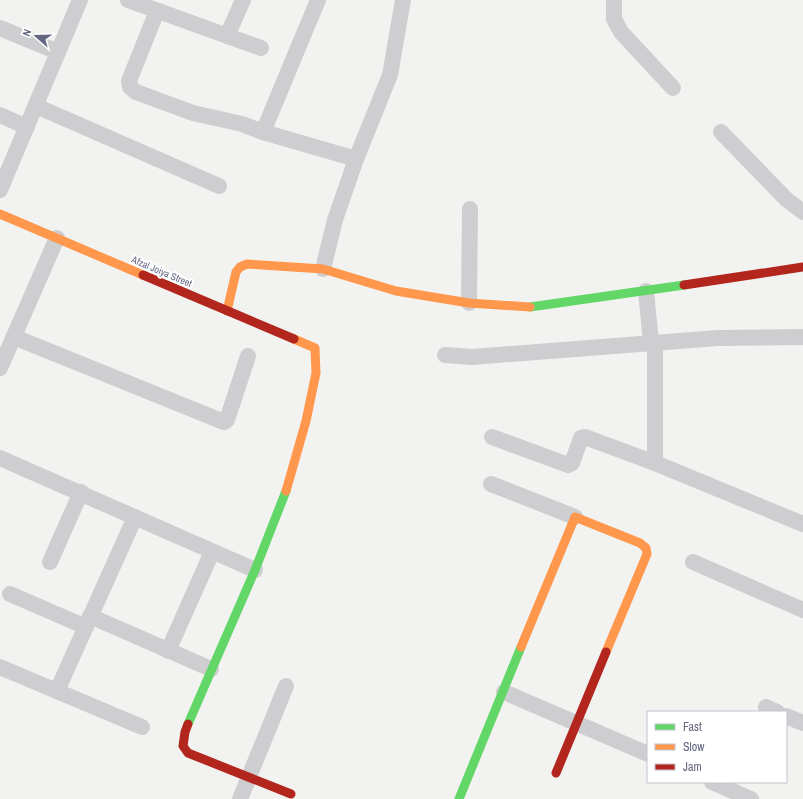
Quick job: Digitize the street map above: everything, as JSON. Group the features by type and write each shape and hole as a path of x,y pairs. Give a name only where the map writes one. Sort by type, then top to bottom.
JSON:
{"street":[{"path":"0,190 80,0"},
{"path":"128,0 261,48"},
{"path":"227,36 242,0"},
{"path":"263,132 318,0"},
{"path":"323,269 334,220 356,159 390,75 403,0"},
{"path":"614,0 614,19 621,32 674,88"},
{"path":"157,11 129,81 130,87 136,92 193,113 242,124 263,132 356,159"},
{"path":"0,28 58,52"},
{"path":"36,106 219,186"},
{"path":"0,115 27,127"},
{"path":"721,132 786,199 803,212"},
{"path":"469,303 470,209"},
{"name":"Afzal Joiya Street","path":"0,214 315,348 316,373 306,421 285,493 255,570"},
{"path":"0,368 57,238"},
{"path":"227,310 236,272 240,267 247,264 323,269 396,291 469,303 534,307 803,267"},
{"path":"646,291 653,343 655,463"},
{"path":"14,337 224,422 227,420 248,356"},
{"path":"446,355 472,358 718,338 803,337"},
{"path":"492,437 568,465 572,463 581,438 583,437 655,463 803,524"},
{"path":"0,458 81,492 255,570 185,732 183,746 188,753 291,794"},
{"path":"491,484 640,543 646,548 647,554 556,773"},
{"path":"50,562 81,492"},
{"path":"57,691 135,517"},
{"path":"459,799 575,517"},
{"path":"168,651 212,552"},
{"path":"694,562 803,610"},
{"path":"10,594 88,621 211,669"},
{"path":"0,667 142,727"},
{"path":"240,799 286,686"},
{"path":"504,692 647,754"},
{"path":"787,716 803,723"},
{"path":"714,783 752,799"}],"traffic: fast":[{"path":"530,307 684,285"},
{"path":"188,724 255,570 286,491"},
{"path":"459,799 521,647"}],"traffic: slow":[{"path":"0,214 143,275"},
{"path":"227,311 236,272 240,267 247,264 323,269 396,291 469,303 530,307"},
{"path":"286,491 306,421 316,373 315,348 294,339"},
{"path":"521,647 575,517 640,543 646,548 647,554 606,652"}],"traffic: jam":[{"path":"684,285 803,267"},
{"path":"143,275 294,339"},
{"path":"556,773 606,652"},
{"path":"188,724 183,746 188,753 291,794"}]}
